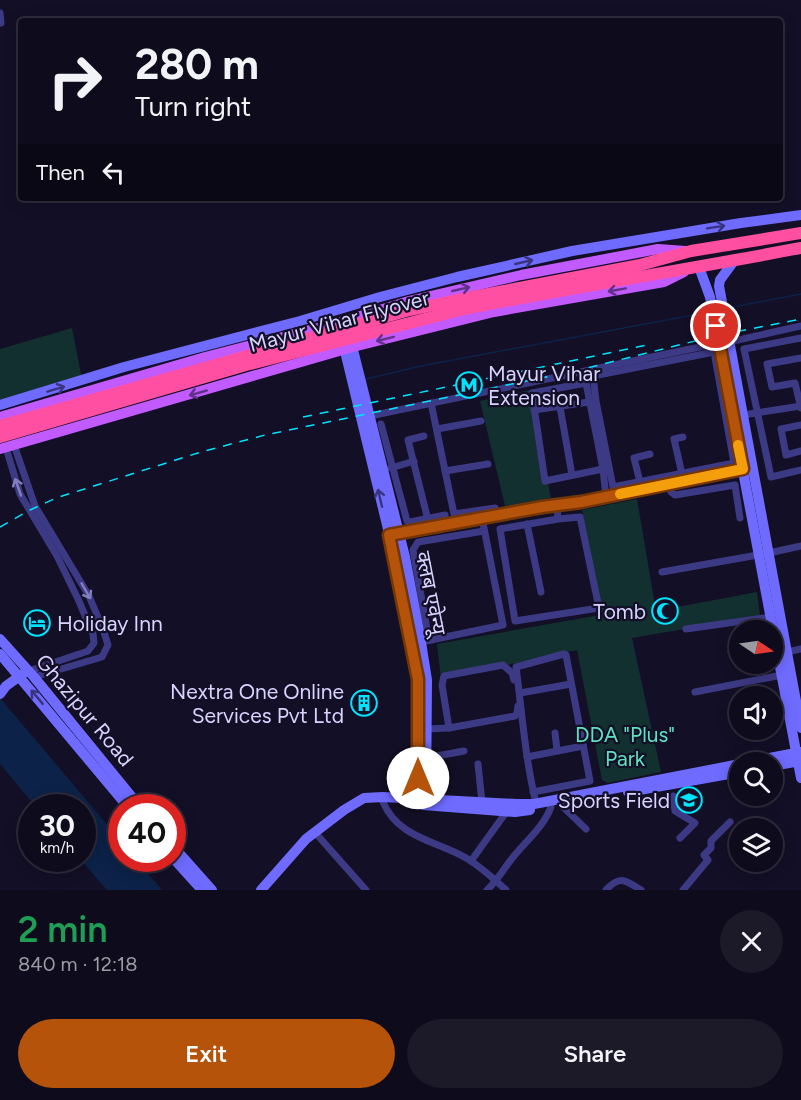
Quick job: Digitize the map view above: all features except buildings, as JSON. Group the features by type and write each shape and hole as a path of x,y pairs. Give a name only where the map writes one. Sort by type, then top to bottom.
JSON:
{"highway":[{"name":"Mayur Vihar Flyover","path":"0,426 406,310 640,265 691,251 801,232"},
{"name":"Mayur Vihar Flyover","path":"5,445 257,362 464,309 801,248"}],"main road":[{"path":"0,417 204,352 341,322 409,301 521,275 658,249 691,251"},
{"path":"5,445 349,348 495,312 664,282 696,267"},
{"path":"409,301 402,312 402,321 408,328 417,331"}],"street":[{"path":"0,13 1,23"},
{"path":"0,405 124,367 204,352 380,297 572,251 801,215"},
{"path":"734,261 720,280 716,296 741,468"},
{"path":"696,267 716,296"},
{"path":"341,322 360,394"},
{"path":"370,416 801,326"},
{"path":"801,338 744,349 771,477 801,470"},
{"path":"724,342 743,415 741,468"},
{"path":"741,468 669,483 619,490 613,487 593,376 714,352 787,652 801,728"},
{"path":"743,415 801,407 795,383 772,387 767,364 801,358"},
{"path":"603,469 545,481 532,393 586,383 603,469 606,497"},
{"name":"क्लब एवेन्यू","path":"360,394 370,416 394,534 418,679 422,801"},
{"name":"क्लब एवेन्यू","path":"360,394 420,642 427,680 426,758 422,801"},
{"path":"534,410 590,402"},
{"path":"431,403 454,514 495,508 496,515"},
{"path":"560,407 572,475"},
{"path":"437,429 481,422"},
{"path":"381,424 391,468 407,520 410,522 445,515"},
{"path":"801,425 781,429 786,455 801,451"},
{"path":"424,436 408,440 430,528"},
{"path":"682,474 674,439 683,437"},
{"path":"5,445 20,494 57,556 93,634 92,648"},
{"path":"5,445 35,506 89,596 107,642 106,652 102,657 23,678"},
{"path":"640,482 634,458 650,454"},
{"path":"391,468 414,461"},
{"path":"445,471 488,464"},
{"path":"394,534 606,497 640,482 682,474 741,468"},
{"path":"669,483 671,492 675,495 735,484 740,518"},
{"path":"556,505 558,519"},
{"path":"580,517 599,608 515,621 500,529 558,519 580,517"},
{"path":"420,642 503,624 482,518"},
{"path":"527,524 541,592"},
{"path":"432,640 427,629 413,550 418,542 484,531"},
{"path":"662,572 801,546"},
{"path":"764,554 771,620"},
{"path":"686,630 771,617"},
{"name":"Ghazipur Road","path":"0,639 23,678 117,794"},
{"path":"1,693 9,691 23,678 92,648 106,652"},
{"path":"787,652 801,649"},
{"name":"Ghazipur Road","path":"0,654 128,794"},
{"path":"270,890 310,844 342,819 367,804 422,801 517,804 588,783 590,781 564,654 516,667 527,757 535,798"},
{"path":"427,729 449,728 515,716 518,709 510,670 499,665 444,676 442,685 449,728"},
{"path":"695,692 782,675 799,757 801,778"},
{"path":"520,693 571,684"},
{"path":"555,733 558,750"},
{"path":"527,757 583,746"},
{"path":"426,758 464,751"},
{"path":"783,759 799,757"},
{"path":"783,762 799,757"},
{"path":"478,764 482,802"},
{"path":"535,798 729,766"},
{"path":"261,890 306,839 364,798 383,796 507,811 532,810 729,774"},
{"path":"673,796 675,811 695,823 680,838"},
{"path":"383,802 386,810 408,831 471,861 506,890"},
{"path":"556,806 586,829"},
{"path":"487,890 556,806"},
{"path":"471,861 507,811"},
{"path":"683,890 708,860 704,855 711,848 711,841 729,823"},
{"path":"319,837 366,890"},
{"path":"186,861 212,890"},
{"path":"186,872 202,890"},
{"path":"606,890 612,883 625,880 640,890"}],"green space":[{"path":"72,328 82,379 0,400 0,349"},
{"path":"529,390 551,498 505,506 480,401"},
{"name":"DDA \"Plus\" Park","path":"637,499 656,611 757,592 760,616 632,638 661,772 608,783 602,780 577,650 441,679 437,644 600,615 582,510"}],"water":[{"path":"0,698 81,794 25,794 0,764"},
{"path":"96,811 108,826 108,872 147,872 162,890 107,890 91,872 96,872"}],"waterway":[{"path":"728,308 801,294"},
{"path":"366,379 421,366 709,312"}],"railway":[{"path":"0,527 56,498 201,452 265,435 575,371 715,336 801,319"},
{"path":"303,417 647,345"}],"slow traffic":[{"path":"620,494 743,469 738,445"}],"place":[{"name":"Mayur Vihar Extension","path":"469,385"},
{"name":"Tomb","path":"665,611"},
{"name":"Holiday Inn","path":"37,623"},
{"name":"Nextra One Online Services Pvt Ltd","path":"364,703"},
{"name":"Sports Field","path":"689,800"}],"route":[{"path":"418,778 418,679 389,535 581,502 743,469 716,326"}]}
